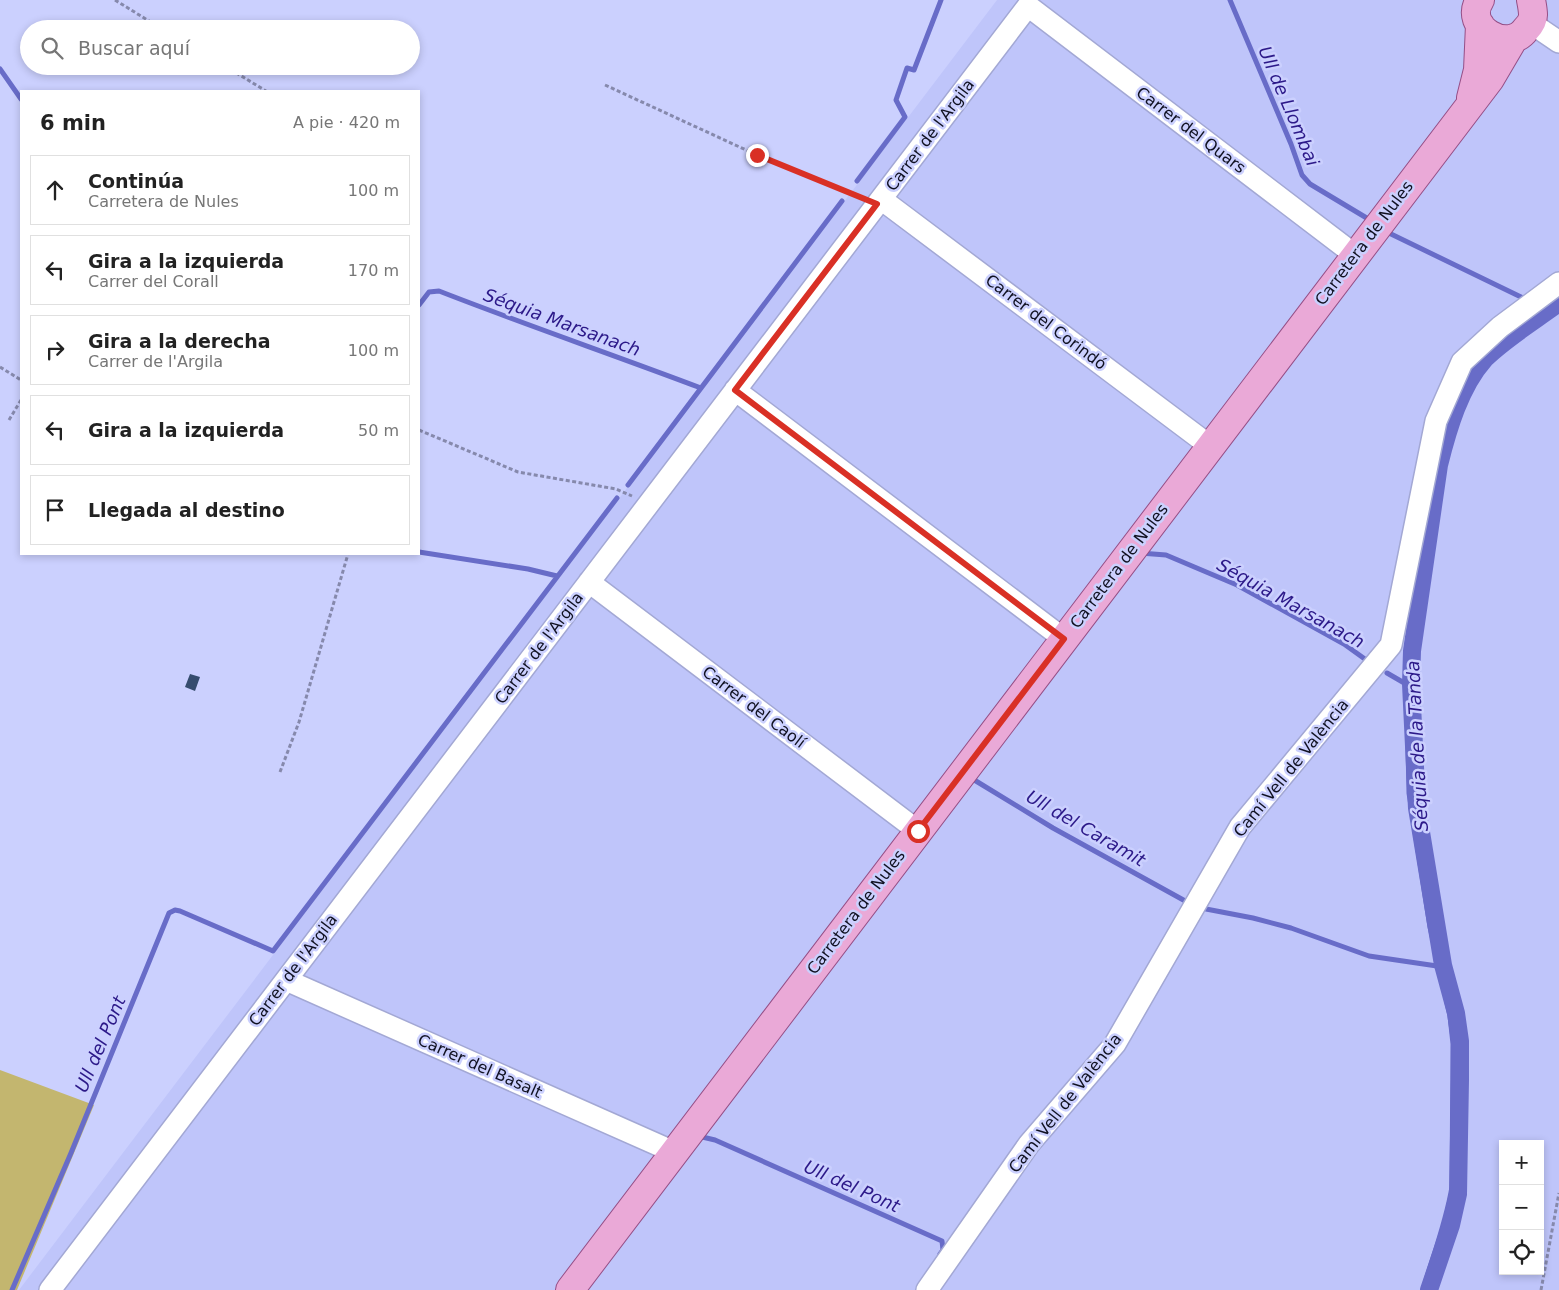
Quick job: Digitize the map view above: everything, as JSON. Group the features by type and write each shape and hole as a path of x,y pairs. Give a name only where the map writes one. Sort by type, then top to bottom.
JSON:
{"main road":[{"name":"Carretera de Nules","path":"1470,104 1478,70 1478,7"},
{"path":"1478,7 1488,35 1501,40 1536,23"},
{"name":"Carretera de Nules","path":"570,1290 1470,104 1536,23"}],"street":[{"name":"Carrer de l'Argila","path":"50,1290 1028,6"},
{"name":"Carrer del Quars","path":"1028,6 1355,255"},
{"name":"Carrer del Corindó","path":"879,201 1210,446"},
{"name":"Camí Vell de València","path":"927,1290 1029,1144 1115,1044 1240,827 1391,645 1436,421 1462,362 1500,327 1559,283"},
{"path":"735,390 1064,639"},
{"name":"Carrer del Caolí","path":"589,582 918,831"},
{"name":"Carrer del Basalt","path":"286,980 674,1152"}],"path":[{"path":"115,0 147,20"},
{"path":"239,75 264,90"},
{"path":"605,85 757,155 879,201"},
{"path":"0,366 20,379"},
{"path":"10,420 20,402"},
{"path":"420,430 518,472 616,489 649,503"},
{"path":"280,772 299,722 323,644 328,617 348,555"},
{"path":"1541,1290 1559,1193"}],"shaded area":[{"path":"997,0 1559,0 1559,1290 19,1290"},
{"path":"0,1070 94,1105 17,1290 0,1290"}],"building":[{"path":"190,674 200,677 195,691 185,687"}],"waterway":[{"path":"857,181 905,117 896,100 907,68 914,70 941,0"},
{"name":"Ull de Llombai","path":"1230,0 1291,144 1302,175 1310,184 1370,220"},
{"name":"Ull del Caramit","path":"0,69 20,98"},
{"path":"628,485 842,201"},
{"name":"Ull de Llombai","path":"1391,234 1521,297"},
{"name":"Séquia Marsanach","path":"420,304 429,292 439,291 701,388"},
{"name":"Séquia de la Tanda","path":"1429,1290 1451,1225 1458,1194 1460,1041 1456,1013 1443,965 1417,808 1411,684 1412,651 1439,465 1456,409 1469,382 1485,359 1511,337 1559,303"},
{"name":"Ull de Llombai","path":"1541,306 1549,310"},
{"path":"1466,376 1480,359"},
{"path":"12,1290 71,1153 169,913 175,910 180,911 273,951 617,498"},
{"path":"1423,1290 1443,1226 1452,1187 1453,1044 1450,1016 1430,927 1409,793 1406,655 1424,533"},
{"name":"Ull del Caramit","path":"420,552 528,569 557,576"},
{"name":"Séquia Marsanach","path":"1140,553 1166,555 1237,585 1344,644 1369,662"},
{"name":"Séquia Marsanach","path":"1387,673 1406,684 1411,684"},
{"name":"Ull del Caramit","path":"971,778 1053,828 1187,902"},
{"name":"Ull del Caramit","path":"1206,909 1291,928 1369,956 1437,966 1443,965"},
{"name":"Ull del Pont","path":"698,1136 715,1140 942,1241 943,1250 940,1254"}],"route":[{"path":"757,155 877,204 735,390 1064,639 918,831"}]}
